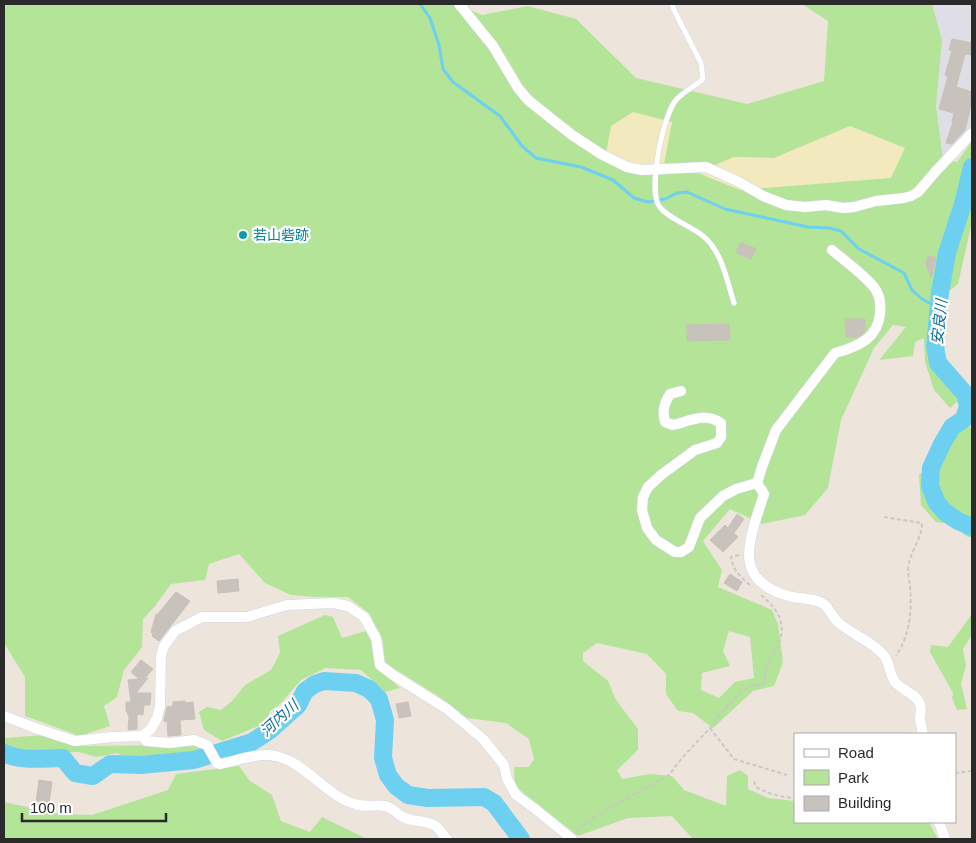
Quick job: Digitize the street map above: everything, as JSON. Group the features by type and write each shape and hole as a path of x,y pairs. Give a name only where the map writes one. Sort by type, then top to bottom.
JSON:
{"street":[{"path":"459,4 493,46 518,88 528,100 572,135 601,154 627,167 642,170 706,167 739,182 763,196 786,205 805,207 826,204 843,208 854,207 911,196 918,192 936,170 972,133"},
{"path":"832,250 874,287 880,301 880,318 868,338 848,349 835,353 776,430 762,466 758,483 764,494 748,553 750,567 763,584 778,593 797,598 812,599 825,605 840,624 871,644 884,656 894,680 915,696 921,706 920,718 923,733"},
{"path":"681,391 670,394 666,401 662,413 665,422 673,425 698,418 712,417 721,423 721,437 718,443 695,450 648,487 643,497 642,510 647,528 656,540 675,552 681,552 688,547 700,518 723,496 736,489 758,483"},
{"path":"4,716 75,741 112,736 142,736 151,729 157,718 160,706 161,656 164,646 175,631 202,617 247,617 287,605 334,603 348,606 364,616 376,638 380,665 447,709 484,739 504,765 507,779 516,795 571,838"},
{"path":"142,736 146,741 170,743 194,740 207,746 217,763 220,764 270,755 285,760 296,764 331,791 354,804 388,806 402,818 427,822 436,826 447,839"},
{"path":"939,823 945,839"}],"lane":[{"path":"672,4 701,63 703,79 675,100 662,133 656,170 655,195 659,207 685,226 702,235 716,249 734,304"}],"path":[{"path":"884,517 922,523 922,531 908,564 911,608 906,638 890,667"},
{"path":"748,553 731,558 732,565 736,572 754,589"},
{"path":"571,838 580,827 602,812 669,775 739,694 750,686 764,684 768,663 777,649 782,635 782,623 775,608 761,595"},
{"path":"972,678 972,694"},
{"path":"710,728 734,759 787,774"},
{"path":"956,773 972,771"},
{"path":"754,781 756,787 767,793 794,798"}],"shaded area":[{"path":"932,4 972,4 972,129 943,160 936,106 942,40"}],"green space":[{"path":"4,4 457,4 482,15 528,6 576,19 636,78 747,104 824,81 828,21 802,4 932,4 942,40 936,106 943,159 957,162 972,141 972,222 958,284 949,291 938,290 932,361 958,401 950,408 934,390 925,362 924,338 915,342 913,356 879,360 906,327 893,325 874,348 841,420 828,488 805,515 762,524 730,509 703,541 722,570 718,587 772,610 778,624 783,662 774,686 753,691 713,728 693,713 678,711 666,694 666,674 647,654 597,643 583,653 583,661 608,681 616,700 638,729 638,750 617,770 622,779 650,774 672,776 684,790 726,806 727,776 740,770 748,776 748,789 768,798 794,801 794,823 928,823 938,839 693,839 672,816 628,818 578,836 515,785 514,767 529,767 534,759 529,739 506,723 467,718 438,696 385,663 383,642 370,614 348,597 291,595 265,583 239,554 209,564 205,580 171,584 143,619 142,647 124,670 117,697 104,706 110,726 80,736 25,716 25,677 4,643","holes":["734,157 774,158 699,172","729,631 750,637 754,678 735,682 719,698 701,690 702,673 730,666 723,651"]},
{"path":"967,424 972,430 972,538 966,536 952,524 936,522 921,505 919,474 938,463 956,429"},
{"path":"972,614 972,635 963,649 966,665 961,684 967,709 957,710 952,698 953,693 930,652 931,645 948,647"},
{"path":"325,615 333,617 342,638 366,631 372,643 375,666 400,688 385,692 361,670 326,668 301,680 280,704 270,711 266,723 222,741 204,730 199,712 207,707 221,710 232,701 245,685 271,670 280,653 278,636"},
{"path":"44,735 79,746 195,745 202,749 187,756 132,761 117,753 96,757 79,752 21,754 4,748 4,738"},
{"path":"239,766 250,781 272,795 281,821 310,832 322,817 367,839 4,839 4,802 59,814 92,815 168,790 176,774"}],"sand":[{"path":"633,112 672,122 662,175 631,173 606,153 611,126"},
{"path":"850,126 905,148 891,178 740,190 698,173 734,157 774,158"}],"building":[{"path":"952,39 972,43 972,55 965,54 956,87 972,92 972,101 965,130 952,144 946,143 954,113 939,109 948,76 945,75 952,51 949,50"},
{"path":"741,242 756,249 751,259 736,253"},
{"path":"928,256 936,258 931,278 926,264"},
{"path":"845,319 865,319 865,331 858,337 846,337"},
{"path":"729,324 730,340 687,341 687,325"},
{"path":"737,514 744,519 734,533 738,537 723,552 710,540 725,525 728,528"},
{"path":"730,574 742,582 737,591 724,583"},
{"path":"238,579 239,591 218,593 217,581"},
{"path":"176,592 190,601 159,641 152,636 151,632 156,614"},
{"path":"141,660 153,669 136,693 151,693 150,705 144,705 143,715 137,714 137,729 128,730 129,717 126,710 126,702 131,702 128,680 139,679 131,672"},
{"path":"185,701 185,703 193,702 195,719 180,720 181,735 168,736 167,721 164,722 167,707 173,706 173,702"},
{"path":"408,702 411,716 399,718 396,704"},
{"path":"39,780 52,782 49,804 36,802"}],"waterway":[{"path":"420,4 430,18 439,45 443,69 453,82 500,116 522,146 536,158 581,167 613,180 634,198 648,202 665,199 677,193 687,192 725,209 808,227 829,228 841,231 859,249 904,273 912,290 922,299 939,308"},
{"name":"安良川","path":"972,167 963,204 947,253 940,293 935,346 938,363 965,394 968,406 964,419 952,427 942,444 931,468 930,486 937,503 945,512 958,521 972,527"},
{"name":"河内川","path":"4,753 25,759 63,758 75,773 93,776 110,764 141,765 194,760 252,742 269,731 298,705 305,691 315,684 324,681 356,683 369,689 379,699 385,720 383,758 388,775 396,786 408,795 428,798 484,797 494,803 521,839"}],"place":[{"name":"若山砦跡","path":"243,235"}]}
